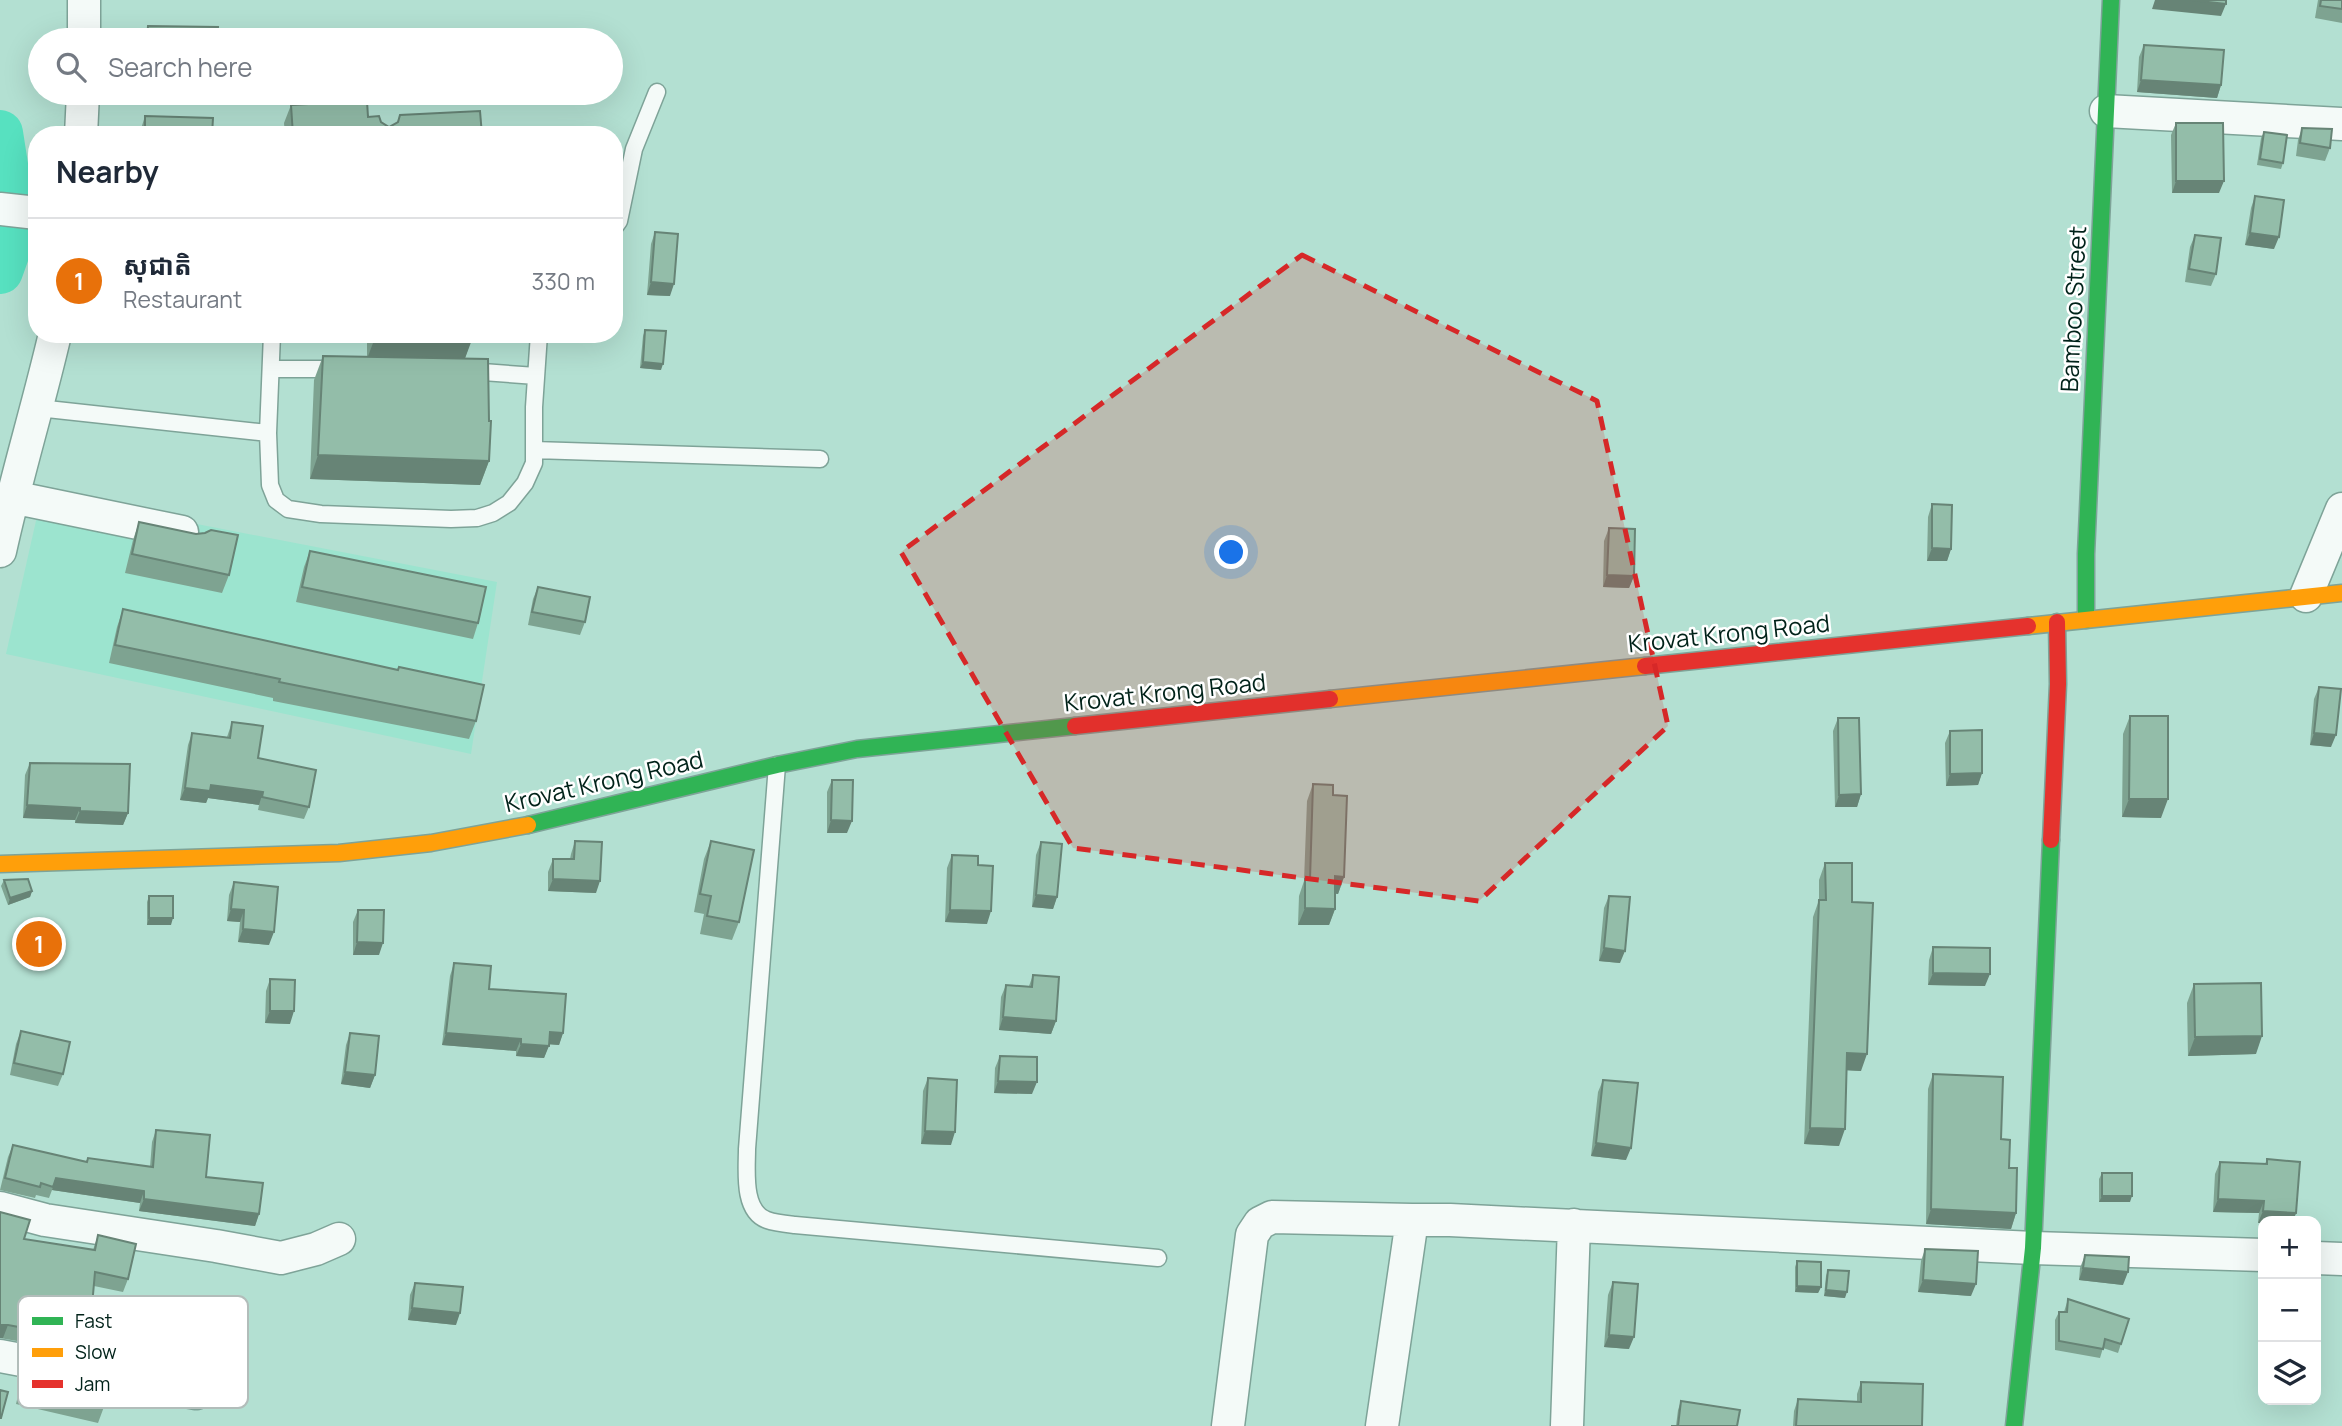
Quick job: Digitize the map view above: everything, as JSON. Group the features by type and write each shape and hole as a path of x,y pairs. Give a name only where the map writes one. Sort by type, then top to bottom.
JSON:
{"main road":[{"name":"Bamboo Street","path":"2086,620 2085,554 2110,0"},
{"name":"Krovat Krong Road","path":"0,864 339,853 431,843 527,825 777,765 858,749 2342,593"},
{"path":"2014,1426 2033,1248 2058,684 2057,622"}],"street":[{"path":"84,0 84,28"},
{"path":"82,126 83,105"},
{"path":"2106,111 2342,124"},
{"path":"0,209 28,212"},
{"path":"0,551 53,343"},
{"path":"12,497 193,534"},
{"path":"2306,596 2342,509"},
{"path":"0,1208 45,1220 281,1258 316,1250 338,1239"},
{"path":"1228,1426 1252,1235 1260,1223 1272,1217 1574,1225 2033,1248 2258,1255"},
{"path":"1382,1426 1412,1220"},
{"path":"1567,1426 1574,1225"},
{"path":"2321,1258 2342,1259"},
{"path":"0,1356 18,1359"}],"lane":[{"path":"623,206 635,149 657,92"},
{"path":"272,343 268,433 270,485 276,500 288,509 321,514 451,519 477,518 493,513 509,503 525,483 534,463 538,343"},
{"path":"271,369 353,369"},
{"path":"449,370 536,376"},
{"path":"38,408 268,433"},
{"path":"534,450 820,458"},
{"path":"777,765 747,1149 747,1181 752,1207 765,1220 794,1225 1158,1258"}],"highlighted area":[{"path":"1302,255 1597,401 1668,726 1479,901 1073,848 901,552"}],"shaded area":[{"path":"42,494 497,582 471,754 6,654"}],"building":[{"path":"2191,0 2226,0 2226,4"},
{"path":"2321,0 2342,0 2342,9 2320,6"},
{"path":"148,26 218,27 218,28"},
{"path":"2144,45 2224,50 2221,85 2141,80"},
{"path":"291,105 367,105 368,117 379,116 381,122 387,126 292,126"},
{"path":"480,111 481,126 391,126 398,122 400,115"},
{"path":"145,116 213,118 213,126 145,126"},
{"path":"2176,123 2223,123 2224,181 2176,181"},
{"path":"2302,128 2332,129 2330,148 2300,143"},
{"path":"2264,132 2287,135 2283,163 2260,159"},
{"path":"2255,196 2284,200 2279,237 2250,233"},
{"path":"655,232 678,234 674,284 651,282"},
{"path":"2195,235 2221,238 2216,274 2189,269"},
{"path":"645,330 666,331 663,364 643,362"},
{"path":"323,356 488,359 491,421 489,461 318,455"},
{"path":"1932,504 1952,505 1951,549 1932,548"},
{"path":"139,522 196,534 211,530 238,535 229,575 132,554"},
{"path":"1609,528 1635,529 1634,576 1607,575"},
{"path":"310,551 486,587 478,623 302,587"},
{"path":"538,587 590,597 585,622 532,612"},
{"path":"123,609 398,670 399,667 484,685 476,721 279,682 280,679 115,645"},
{"path":"2319,687 2341,689 2336,735 2314,733"},
{"path":"2130,716 2168,716 2168,799 2129,799"},
{"path":"1838,718 1859,718 1861,794 1839,795"},
{"path":"232,722 263,726 258,758 316,770 309,807 262,797 263,792 211,785 210,791 185,788 192,733 230,738"},
{"path":"1982,730 1982,773 1950,774 1950,731"},
{"path":"30,763 130,764 128,813 27,805"},
{"path":"832,780 853,780 852,821 831,820"},
{"path":"1313,784 1333,785 1333,795 1347,796 1344,877 1335,876 1335,909 1305,908 1305,879 1310,879"},
{"path":"575,841 602,842 600,881 553,879 553,859 574,859"},
{"path":"711,841 754,850 739,922 707,916 711,896 700,894"},
{"path":"1041,842 1062,844 1057,897 1036,895"},
{"path":"952,855 978,856 978,865 993,866 991,911 950,910"},
{"path":"1825,863 1852,863 1852,902 1873,903 1867,1054 1847,1053 1845,1129 1810,1128 1819,900 1826,900"},
{"path":"28,879 32,891 10,898 4,880"},
{"path":"234,882 278,887 274,932 243,929 244,910 231,909"},
{"path":"149,896 173,896 173,918 149,918"},
{"path":"1609,896 1630,897 1625,951 1604,948"},
{"path":"358,910 384,910 383,943 357,942"},
{"path":"1933,947 1990,948 1990,974 1933,973"},
{"path":"454,963 491,966 489,989 566,994 563,1033 550,1032 549,1046 521,1044 521,1039 446,1033"},
{"path":"1033,975 1059,977 1056,1021 1003,1017 1006,985 1032,987"},
{"path":"270,979 295,980 294,1011 270,1011"},
{"path":"2261,983 2262,1036 2195,1037 2194,984"},
{"path":"21,1031 70,1042 63,1074 14,1063"},
{"path":"350,1033 379,1036 375,1075 345,1072"},
{"path":"1000,1056 1037,1057 1037,1082 998,1081"},
{"path":"1933,1074 2003,1077 2001,1139 2010,1140 2009,1168 2017,1168 2016,1213 1931,1209"},
{"path":"928,1078 957,1080 955,1132 925,1131"},
{"path":"1603,1080 1638,1083 1631,1148 1596,1143"},
{"path":"156,1130 210,1135 206,1177 263,1183 259,1214 144,1199 144,1191 56,1178 53,1187 41,1183 40,1187 5,1178 13,1145 87,1162 88,1158 153,1167"},
{"path":"2267,1159 2300,1162 2296,1213 2263,1211 2264,1201 2218,1199 2220,1162 2267,1164"},
{"path":"2102,1173 2132,1173 2132,1196 2102,1196"},
{"path":"0,1212 30,1220 24,1239 95,1250 98,1235 136,1244 128,1279 95,1272 93,1296 18,1296 18,1327 0,1325"},
{"path":"1925,1249 1978,1251 1976,1284 1923,1280"},
{"path":"2085,1255 2129,1257 2128,1272 2083,1268"},
{"path":"1797,1261 1821,1262 1821,1287 1797,1286"},
{"path":"1828,1270 1849,1271 1847,1292 1826,1290"},
{"path":"1613,1282 1638,1284 1634,1337 1609,1335"},
{"path":"415,1283 463,1287 460,1313 412,1308"},
{"path":"2068,1299 2129,1319 2121,1344 2105,1339 2103,1349 2059,1341 2059,1312 2067,1312"},
{"path":"1861,1382 1923,1384 1922,1426 1796,1426 1798,1399 1861,1402"},
{"path":"0,1390 8,1392 1,1418 0,1418"},
{"path":"1681,1401 1740,1410 1737,1426 1678,1426"}],"waterway":[{"path":"0,133 15,229 0,271"}],"traffic: fast":[{"path":"2086,620 2086,554 2111,0"},
{"path":"528,825 777,765 857,749 1075,726"},
{"path":"2014,1426 2033,1248 2051,840"}],"traffic: slow":[{"path":"2028,626 2342,593"},
{"path":"1330,699 1645,666"},
{"path":"0,864 339,853 431,843 528,825"}],"traffic: jam":[{"path":"2051,840 2058,684 2057,622"},
{"path":"1645,666 2028,626"},
{"path":"1075,726 1330,699"}],"place":[{"name":"សុជាតិ","path":"39,944"}]}
